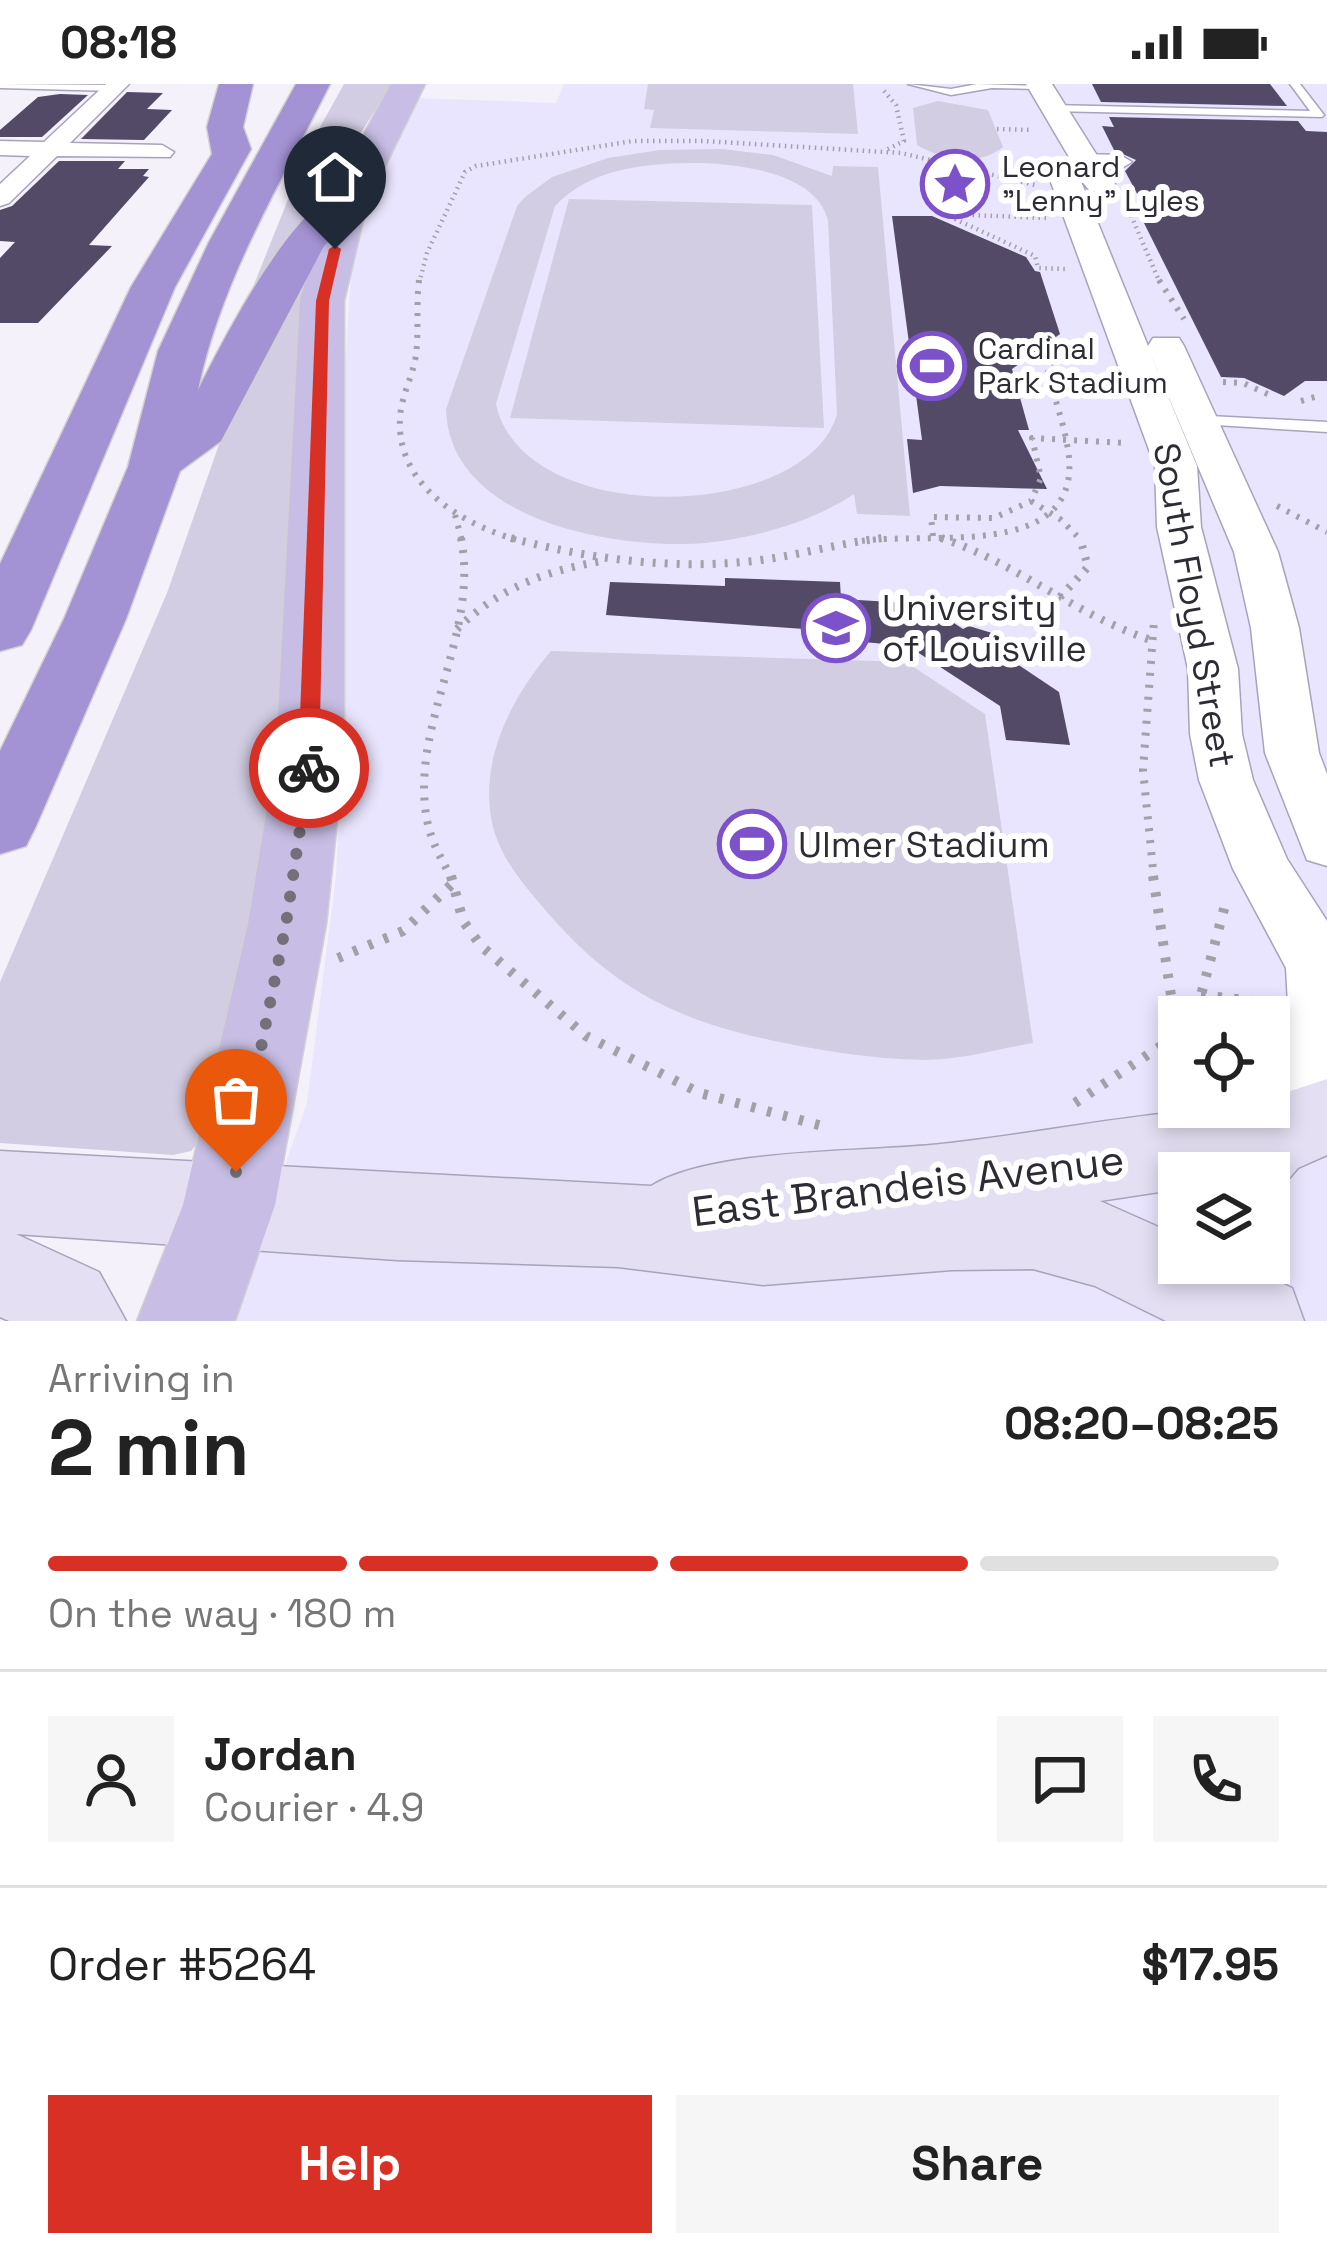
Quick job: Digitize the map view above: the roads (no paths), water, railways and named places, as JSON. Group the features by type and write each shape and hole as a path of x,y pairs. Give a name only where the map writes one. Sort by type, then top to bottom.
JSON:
{"highway":[{"path":"230,153 225,127 236,84"},
{"path":"0,630 153,286 272,84"},
{"path":"0,826 86,641 155,467 182,351 238,225 314,84"},
{"path":"155,467 203,430 239,356 308,240 347,202"}],"main road":[{"path":"186,1321 229,1205 286,924 310,754 322,301 347,202 408,84"},
{"name":"East Brandeis Avenue","path":"617,1226 783,1196 932,1186 1283,1138"},
{"name":"East Brandeis Avenue","path":"0,1192 397,1218 617,1226 764,1242 952,1227 1033,1226 1106,1246 1261,1320"},
{"path":"0,1271 68,1303 81,1321"},
{"path":"1245,1284 1261,1320"}],"street":[{"path":"0,198 116,86"},
{"name":"South Floyd Street","path":"1042,102 1084,170 1097,178 1146,298 1174,416 1179,527 1214,669 1216,734 1226,780 1262,868 1303,934 1317,968 1321,1022 1283,1138"},
{"path":"0,148 162,152"},
{"name":"South Floyd Street","path":"1084,170 1063,174 1174,416 1264,577 1292,754 1327,844"}],"lane":[{"path":"913,84 951,92 994,84 1042,102 1318,115 1295,84"},
{"path":"928,84 970,84"},
{"path":"0,85 116,86"},
{"path":"1174,416 1327,428"}],"place":[{"name":"Leonard \"Lenny\" Lyles","path":"955,184"},
{"name":"Cardinal Park Stadium","path":"932,366"},
{"name":"University of Louisville","path":"836,628"},
{"name":"Ulmer Stadium","path":"752,844"}]}
